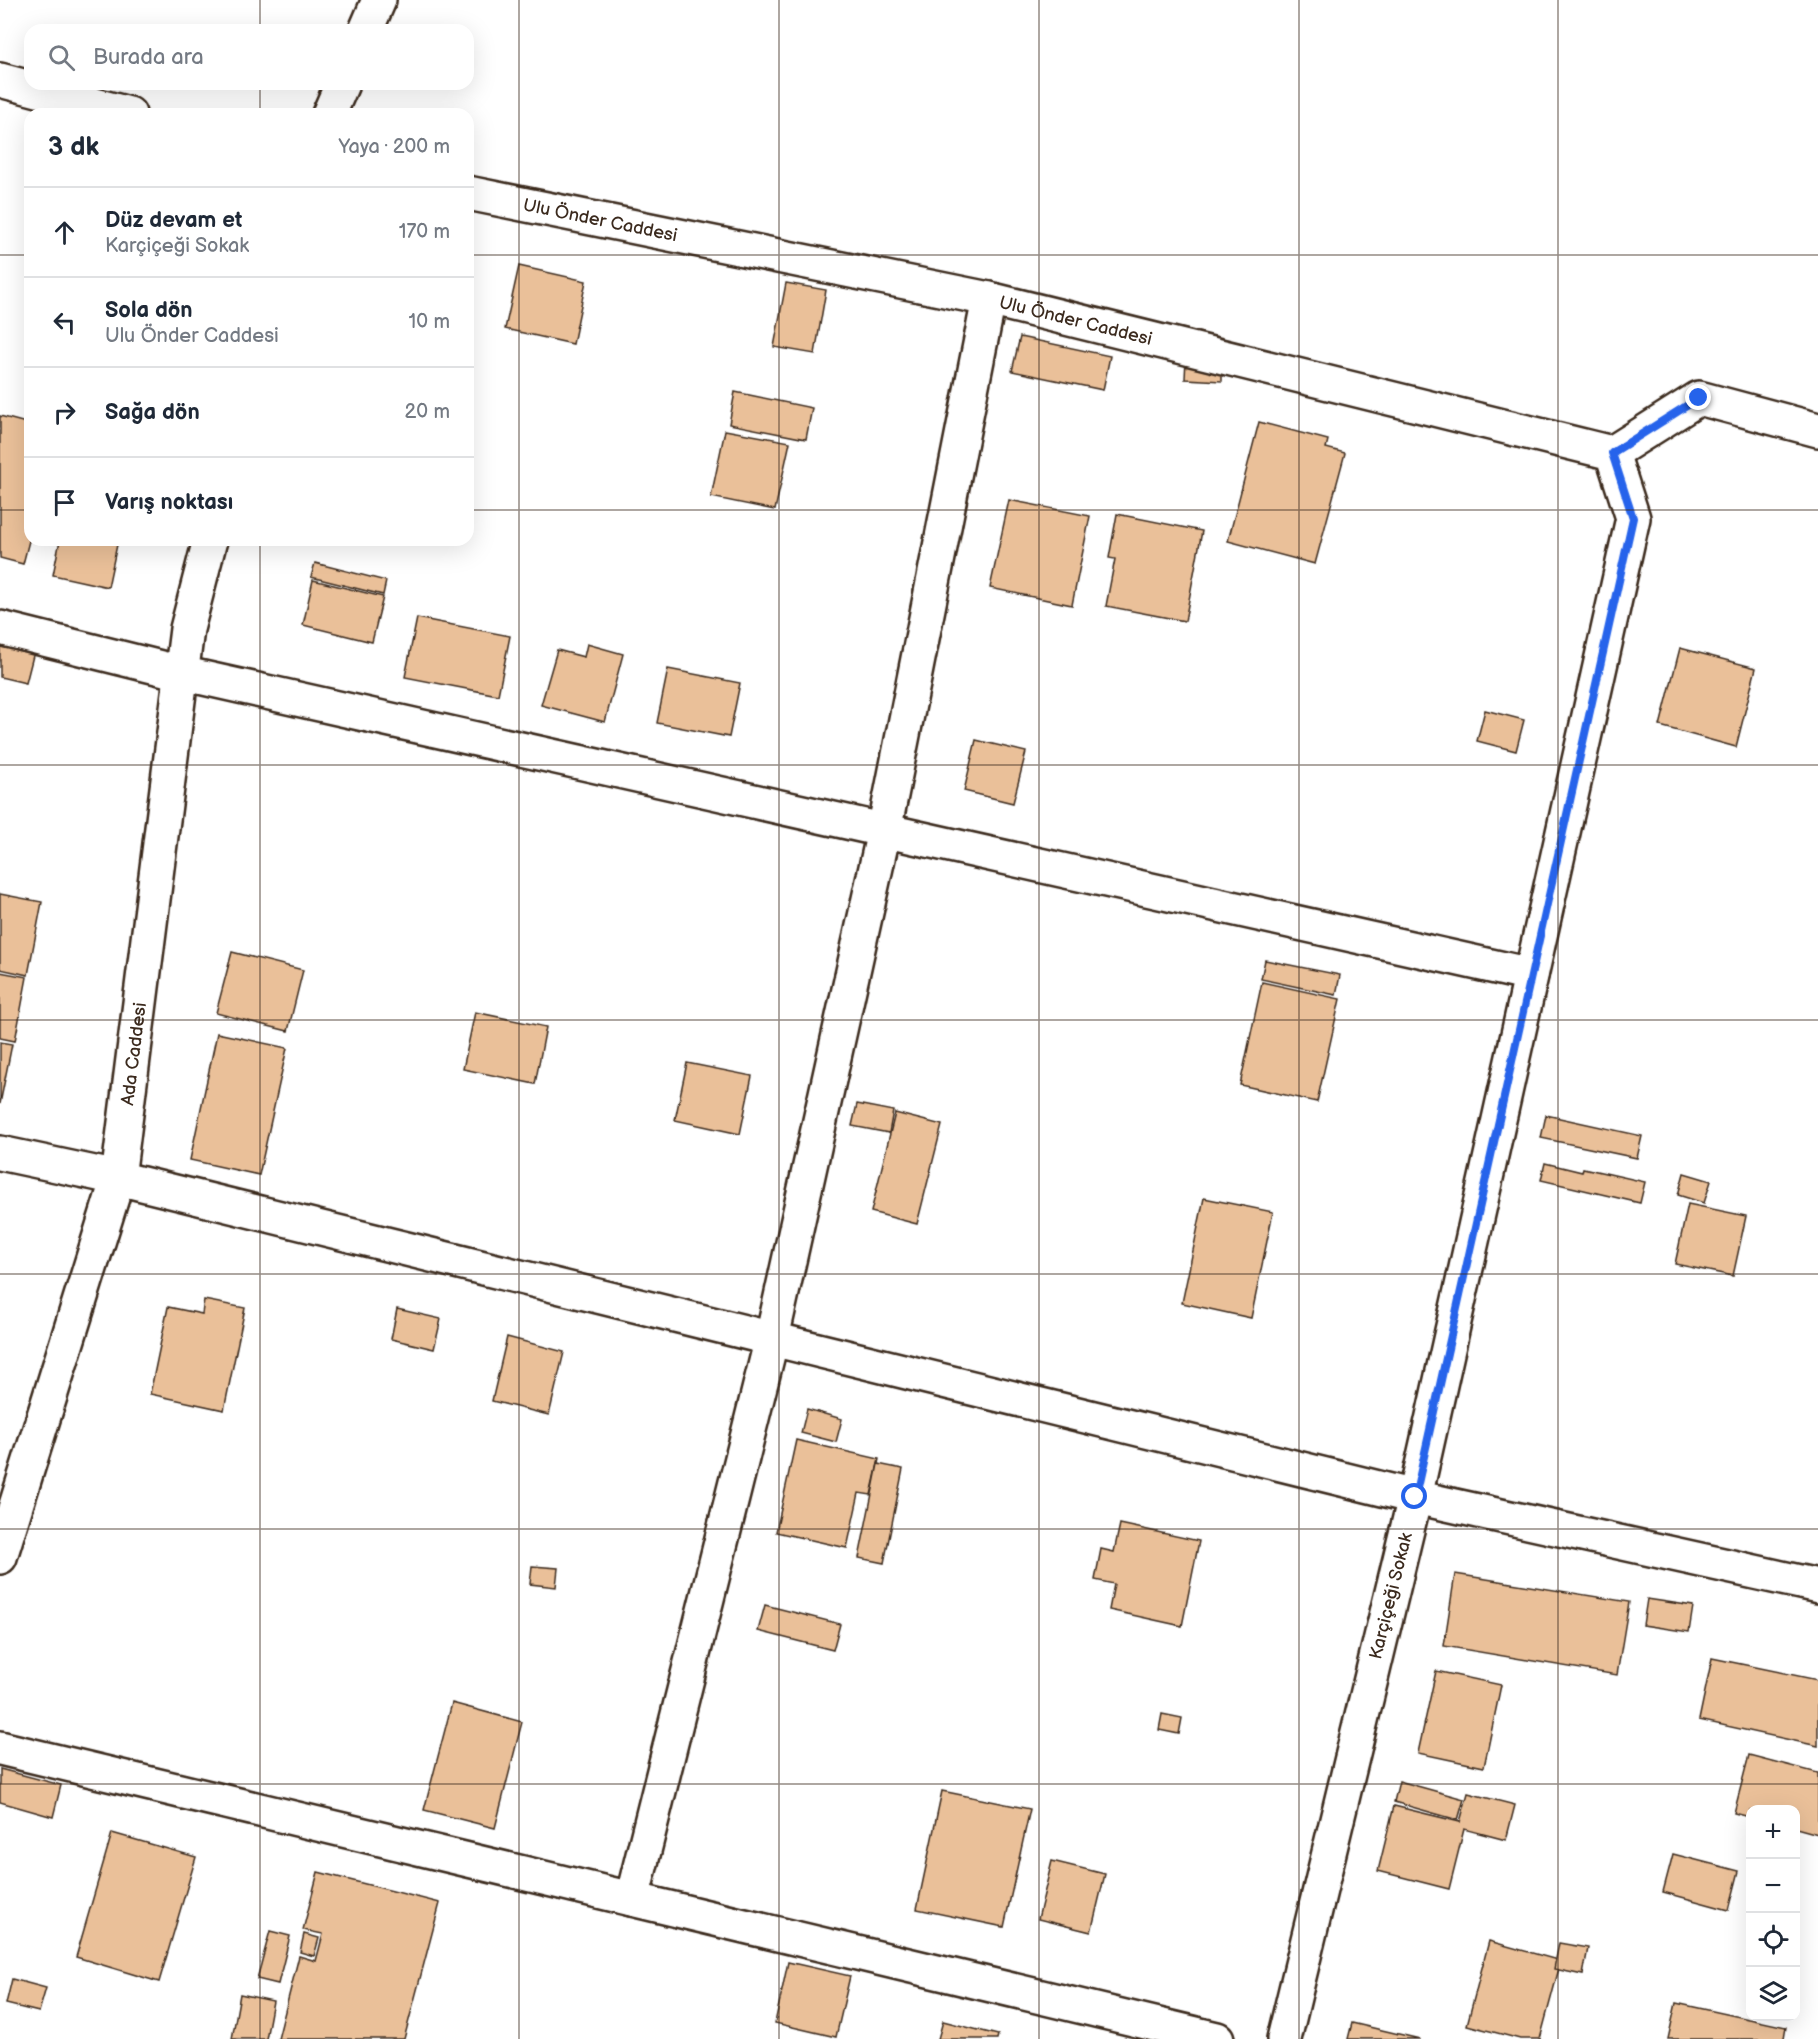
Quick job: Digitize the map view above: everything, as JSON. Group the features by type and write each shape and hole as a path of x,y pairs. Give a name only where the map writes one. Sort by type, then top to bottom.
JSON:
{"street":[{"path":"369,24 380,0"},
{"path":"0,80 24,86"},
{"path":"38,90 106,108"},
{"path":"331,108 339,90"},
{"name":"Ulu Önder Caddesi","path":"474,194 989,298 1612,453"},
{"path":"632,1899 772,1338 884,831 989,298"},
{"path":"1612,453 1699,398 1818,430"},
{"name":"Karçiçeği Sokak","path":"1284,2039 1415,1497 1633,518 1612,453"},
{"name":"Ada Caddesi","path":"0,1557 118,1178 187,628 208,546"},
{"path":"0,628 181,673 1531,975"},
{"path":"0,1154 118,1178 1415,1497 1818,1586"},
{"path":"0,1748 1217,2039"}],"building":[{"path":"519,266 586,281 573,344 505,329"},
{"path":"786,283 826,290 815,354 774,347"},
{"path":"1020,337 1110,356 1103,390 1012,371"},
{"path":"1186,358 1222,360 1222,381 1185,379"},
{"path":"735,392 812,408 806,439 729,424"},
{"path":"0,416 24,422 24,546 28,546 23,564 0,558"},
{"path":"1259,422 1328,440 1326,448 1345,453 1315,564 1228,541"},
{"path":"725,430 790,442 775,510 711,497"},
{"path":"1009,500 1090,516 1072,605 990,588"},
{"path":"1117,514 1202,531 1185,621 1106,606 1115,559 1109,558"},
{"path":"59,546 117,546 108,587 53,575"},
{"path":"315,563 386,581 383,595 311,577"},
{"path":"313,580 383,597 372,642 303,625"},
{"path":"417,618 510,636 498,695 405,677"},
{"path":"0,635 36,644 26,683 0,677"},
{"path":"587,644 623,654 605,722 541,705 557,650 584,657"},
{"path":"1680,648 1756,668 1736,747 1660,726"},
{"path":"668,669 740,683 729,737 657,723"},
{"path":"1485,710 1524,720 1516,751 1477,741"},
{"path":"976,740 1026,752 1013,803 964,791"},
{"path":"0,894 42,902 28,975 0,969"},
{"path":"232,952 303,970 288,1031 216,1013"},
{"path":"1265,960 1340,975 1336,995 1261,979"},
{"path":"0,972 27,977 15,1041 0,1038"},
{"path":"1262,982 1340,999 1317,1102 1240,1085"},
{"path":"475,1012 546,1027 535,1084 463,1069"},
{"path":"217,1033 287,1048 259,1175 190,1160"},
{"path":"0,1042 12,1044 0,1104"},
{"path":"687,1063 752,1076 740,1134 675,1120"},
{"path":"857,1104 893,1111 889,1133 852,1126"},
{"path":"895,1113 942,1125 917,1224 871,1212"},
{"path":"1546,1115 1642,1136 1637,1158 1541,1138"},
{"path":"1545,1163 1582,1172 1583,1168 1645,1182 1640,1203 1541,1180"},
{"path":"1684,1173 1711,1181 1704,1203 1678,1195"},
{"path":"1204,1198 1273,1212 1251,1318 1182,1303"},
{"path":"1688,1204 1746,1216 1733,1276 1675,1264"},
{"path":"204,1300 245,1308 224,1410 150,1394 168,1307 202,1314"},
{"path":"397,1309 441,1319 434,1349 391,1339"},
{"path":"507,1337 564,1352 549,1415 492,1401"},
{"path":"807,1409 842,1419 836,1442 801,1433"},
{"path":"796,1440 879,1459 871,1495 859,1493 847,1548 776,1532"},
{"path":"878,1464 903,1469 884,1563 859,1558"},
{"path":"1120,1524 1199,1541 1182,1626 1109,1610 1114,1584 1095,1580 1101,1549 1114,1552"},
{"path":"532,1566 558,1568 556,1587 530,1584"},
{"path":"1455,1574 1629,1602 1617,1675 1444,1646"},
{"path":"1647,1599 1693,1606 1689,1632 1643,1625"},
{"path":"765,1605 840,1624 833,1650 758,1631"},
{"path":"1712,1658 1818,1680 1818,1746 1699,1720"},
{"path":"1436,1671 1501,1685 1484,1767 1418,1753"},
{"path":"452,1703 522,1722 495,1828 424,1810"},
{"path":"1162,1714 1182,1718 1179,1734 1159,1730"},
{"path":"1749,1755 1818,1773 1818,1834 1800,1829 1800,1805 1746,1805 1746,1816 1734,1813"},
{"path":"0,1769 61,1785 53,1817 0,1802"},
{"path":"1399,1781 1464,1799 1458,1820 1394,1802"},
{"path":"942,1791 1030,1809 1004,1927 917,1909"},
{"path":"1468,1793 1515,1805 1506,1840 1464,1829 1449,1889 1378,1871 1394,1806 1460,1822"},
{"path":"112,1833 196,1857 159,1982 76,1957"},
{"path":"1673,1854 1739,1871 1729,1910 1663,1892"},
{"path":"1052,1861 1105,1874 1091,1932 1038,1919"},
{"path":"318,1872 440,1903 404,2039 278,2039 299,1956 316,1961 323,1934 303,1930"},
{"path":"270,1931 290,1936 278,1984 257,1979"},
{"path":"304,1934 319,1938 314,1956 300,1952"},
{"path":"1489,1941 1561,1961 1540,2039 1520,2039 1467,2025"},
{"path":"1559,1943 1588,1948 1583,1975 1554,1969"},
{"path":"788,1962 850,1976 836,2037 775,2023"},
{"path":"12,1979 46,1988 39,2012 6,2004"},
{"path":"240,1994 273,2001 266,2039 232,2039"},
{"path":"1676,2003 1746,2018 1746,2021 1758,2021 1786,2027 1784,2039 1668,2039"},
{"path":"943,2021 998,2035 997,2039 938,2039"},
{"path":"1352,2023 1420,2039 1348,2039"}],"route":[{"path":"1415,1497 1633,518 1612,453 1699,398"}]}
